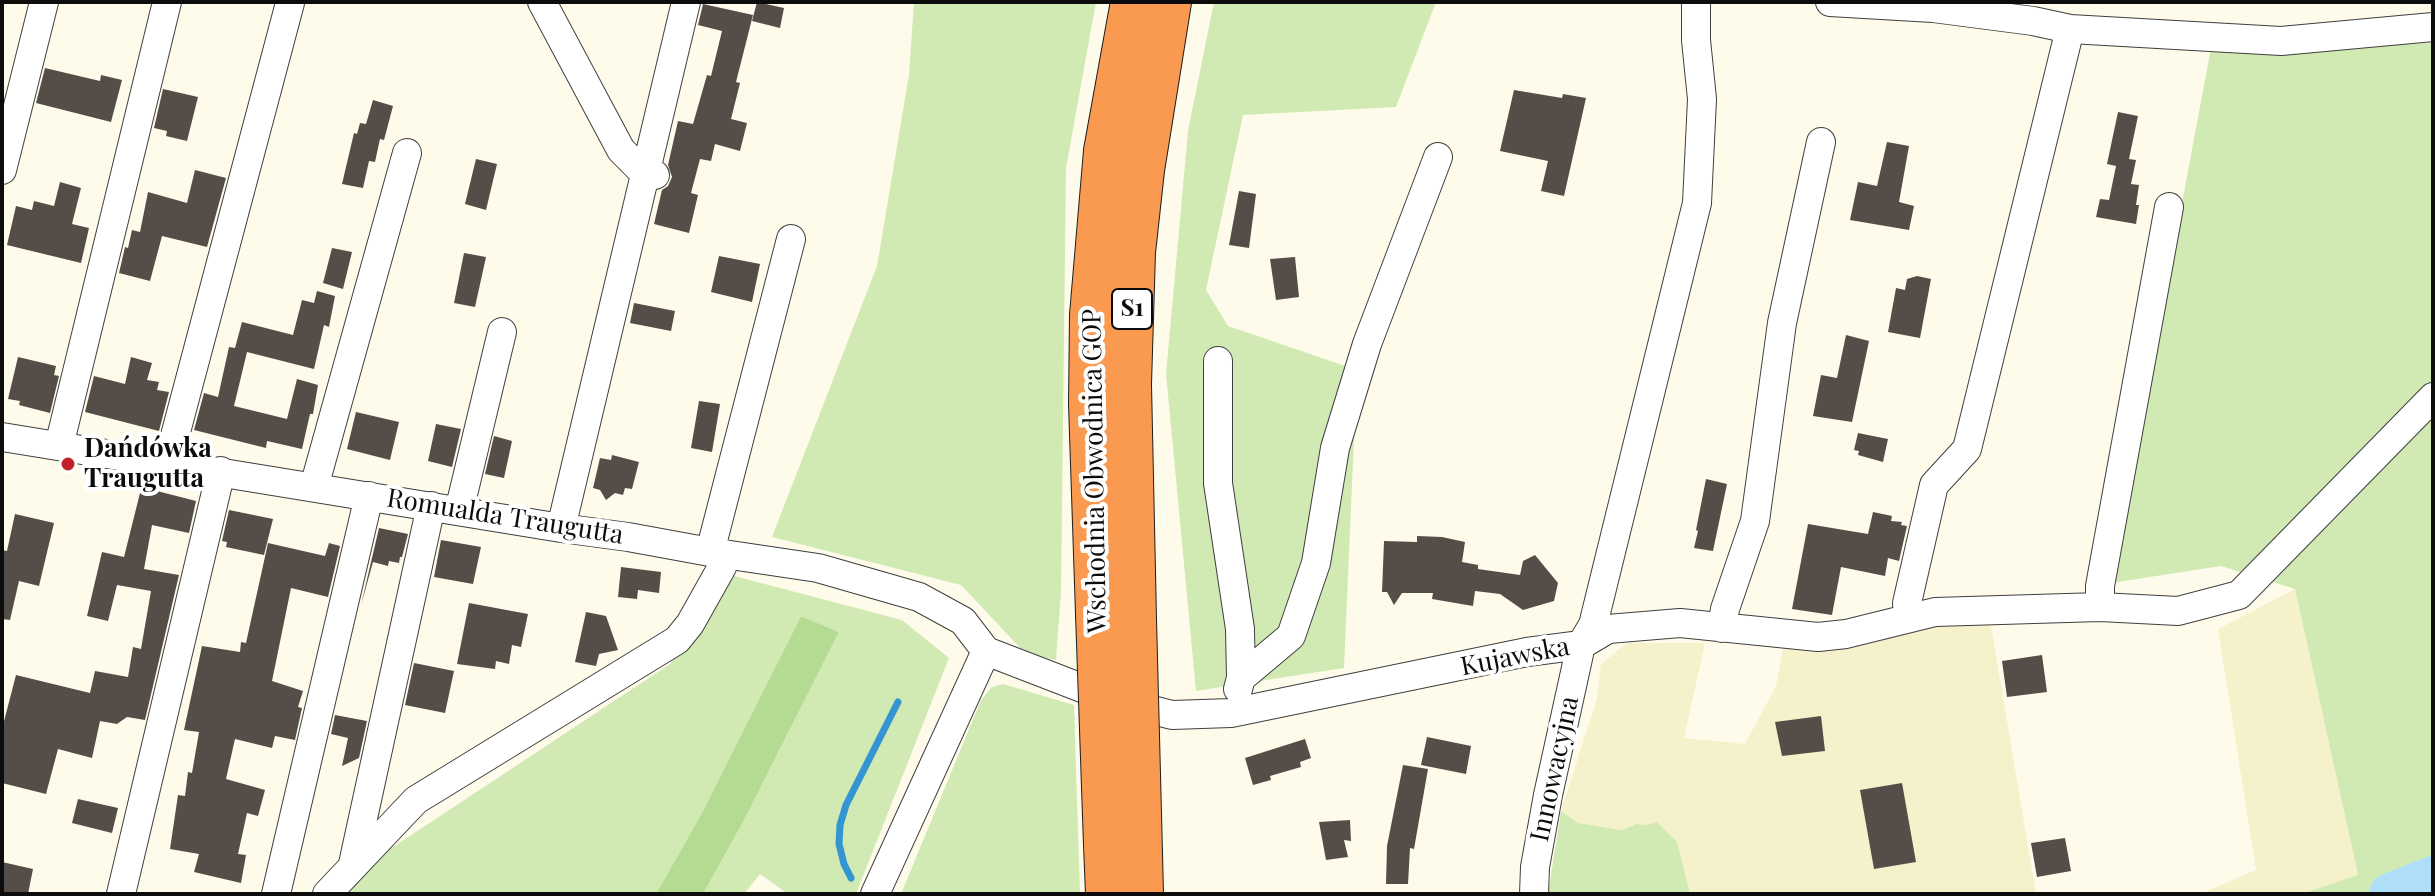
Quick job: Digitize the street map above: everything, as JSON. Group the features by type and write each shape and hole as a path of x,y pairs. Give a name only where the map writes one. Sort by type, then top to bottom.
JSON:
{"highway":[{"name":"Wschodnia Obwodnica GOP","path":"1116,616 1090,404 1091,315 1105,151 1132,2"},
{"name":"Wschodnia Obwodnica GOP","path":"1142,894 1123,849 1116,616 1130,384 1134,252 1143,170 1170,2"},
{"name":"Wschodnia Obwodnica GOP","path":"1107,894 1123,849"}],"street":[{"path":"2,170 44,2"},
{"path":"59,446 167,2"},
{"path":"542,2 621,150 650,175"},
{"path":"561,528 650,175 686,2"},
{"name":"Innowacyjna","path":"1534,894 1535,867 1548,795 1581,645 1593,625 1697,203 1702,99 1696,2"},
{"path":"1830,2 1933,8 2070,29 2281,41 2433,27"},
{"path":"168,462 290,3"},
{"path":"1908,618 1907,603 1934,485 1967,449 2070,29"},
{"path":"1722,628 1725,609 1755,521 1782,323 1821,142"},
{"path":"314,487 407,153"},
{"path":"1241,678 1291,636 1316,563 1335,448 1367,344 1438,157"},
{"path":"2100,607 2100,586 2169,207"},
{"path":"327,894 416,800 677,640 690,624 722,567 717,553 791,239"},
{"path":"459,511 502,332"},
{"path":"1218,361 1218,483 1240,629 1241,678 1231,713"},
{"name":"Kujawska","path":"986,651 1123,703 1172,715 1231,713 1527,652 1581,645 1608,629 1680,623 1818,637 1846,634 1935,612 2100,607 2178,611 2239,595 2433,397"},
{"name":"Romualda Traugutta","path":"2,437 818,568 919,597 963,621 986,651"},
{"path":"121,894 221,471"},
{"path":"276,894 369,496"},
{"path":"353,864 431,506"},
{"path":"875,894 986,651"}],"shaded area":[{"path":"2295,589 2358,876 2302,894 2200,894 2256,870 2218,629"},
{"path":"1990,620 2036,894 1690,894 1677,842 1648,825 1636,824 1622,830 1578,823 1561,811 1597,699 1601,664 1627,643 1705,643 1684,738 1745,744 1776,686 1783,649 1877,639 1935,623"}],"green space":[{"path":"914,2 1096,2 1066,168 1061,592 1056,660 1026,654 961,585 772,537 877,266 909,74"},
{"path":"1214,2 1436,2 1396,107 1243,115 1206,290 1228,326 1357,370 1344,668 1196,691 1166,374 1188,131"},
{"path":"2433,43 2433,894 2302,894 2358,875 2295,589 2221,566 2111,583 2211,48"},
{"path":"723,573 902,620 949,658 856,894 788,894 760,874 744,894 703,894 839,632 801,616 703,811 656,894 322,894 670,664"},
{"path":"801,616 839,632 742,824 703,894 656,894 703,811"},
{"path":"1003,684 1074,705 1080,894 901,894 981,700 992,687"},
{"path":"1561,811 1578,823 1622,830 1636,824 1657,822 1677,842 1690,894 1548,894"}],"building":[{"path":"757,2 784,8 780,28 752,21"},
{"path":"703,4 753,15 736,82 740,83 731,119 747,123 740,151 715,144 711,161 700,159 691,193 698,195 689,233 654,224 662,190 672,177 668,165 678,121 693,124 707,75 711,76 722,31 698,25"},
{"path":"45,68 100,81 101,75 122,80 111,122 36,103"},
{"path":"163,89 198,97 187,141 166,136 167,131 154,128"},
{"path":"1514,90 1562,98 1563,94 1586,98 1564,196 1541,191 1548,161 1500,151"},
{"path":"373,100 393,106 384,140 380,139 375,162 369,161 363,188 342,184 354,133 357,134 360,123 366,124"},
{"path":"2118,112 2138,116 2129,159 2136,160 2131,184 2139,185 2136,224 2096,217 2100,199 2109,200 2116,166 2107,164"},
{"path":"1887,142 1909,146 1899,202 1914,206 1909,230 1850,220 1858,182 1877,186"},
{"path":"476,159 497,164 486,210 465,204"},
{"path":"195,170 226,178 207,247 162,236 150,281 119,273 132,230 140,232 148,192 187,203"},
{"path":"60,182 81,188 72,224 89,228 81,263 7,245 16,206 32,210 34,201 54,206"},
{"path":"1239,191 1256,194 1249,248 1229,245"},
{"path":"332,248 352,252 343,289 323,283"},
{"path":"464,253 486,257 475,307 454,303"},
{"path":"719,256 760,264 752,302 711,292"},
{"path":"1295,257 1299,297 1276,300 1270,259"},
{"path":"1917,276 1931,279 1920,338 1888,332 1896,288 1905,290 1907,279"},
{"path":"317,291 335,296 329,327 324,325 314,369 247,352 234,406 287,419 297,379 318,385 302,449 267,441 266,448 194,430 204,393 218,397 229,347 235,348 242,322 293,335 302,300 314,303"},
{"path":"634,303 675,311 671,331 630,323"},
{"path":"1846,335 1869,341 1852,422 1813,416 1821,375 1837,378"},
{"path":"18,357 56,366 54,375 59,376 50,413 8,399"},
{"path":"131,357 152,363 147,380 159,382 157,390 169,392 159,431 85,412 94,376 125,384"},
{"path":"699,401 720,404 712,452 691,448"},
{"path":"356,412 399,422 390,460 347,449"},
{"path":"436,424 461,429 452,467 428,461"},
{"path":"1858,433 1888,439 1883,462 1858,455 1859,451 1854,450"},
{"path":"494,436 512,441 504,478 485,474"},
{"path":"612,455 639,462 632,489 625,488 623,495 615,493 606,500 600,490 593,488 600,458 611,460"},
{"path":"1706,479 1727,484 1713,551 1694,548"},
{"path":"141,489 196,501 189,533 152,525 144,569 179,575 145,720 127,717 117,724 100,721 92,758 58,749 46,794 2,783 2,729 16,675 90,693 95,671 128,677 133,647 141,649 151,591 117,585 108,621 87,616 102,552 124,557"},
{"path":"229,510 273,519 264,555 226,547 227,542 222,541"},
{"path":"1873,512 1892,516 1891,521 1907,526 1899,561 1888,558 1885,576 1841,567 1832,615 1792,609 1808,524 1868,534"},
{"path":"15,514 54,523 39,586 19,581 10,620 2,619 2,550 7,551"},
{"path":"379,528 408,534 399,563 389,561 388,566 373,562 361,605"},
{"path":"1417,536 1465,542 1462,562 1478,565 1478,569 1520,575 1523,561 1535,555 1558,583 1554,601 1523,610 1500,594 1475,591 1473,606 1432,599 1433,593 1402,593 1394,605 1387,592 1382,592 1384,541 1417,542"},
{"path":"441,540 481,547 473,584 434,577"},
{"path":"268,543 325,556 329,543 340,546 328,597 291,588 272,681 303,691 295,740 275,736 272,748 235,739 226,779 265,790 258,816 247,813 238,854 246,855 241,883 194,872 199,854 170,849 178,795 185,796 199,732 184,730 202,646 240,652 241,642 246,643"},
{"path":"621,567 661,572 659,593 638,590 637,599 618,597"},
{"path":"469,603 528,614 521,647 512,645 509,664 496,661 495,669 457,664"},
{"path":"586,612 606,616 618,650 599,654 596,666 575,662"},
{"path":"2042,655 2047,692 2007,697 2002,661"},
{"path":"414,663 454,671 445,713 405,705"},
{"path":"335,715 367,721 359,758 342,766 348,738 331,734"},
{"path":"1821,716 1825,751 1782,756 1775,722"},
{"path":"1427,737 1471,746 1466,774 1421,765"},
{"path":"1305,739 1311,758 1300,762 1301,767 1270,776 1271,780 1253,785 1245,758"},
{"path":"1403,765 1428,769 1414,849 1410,848 1408,884 1386,884 1387,846"},
{"path":"1902,783 1916,862 1874,869 1860,790"},
{"path":"78,799 118,808 112,833 72,823"},
{"path":"1350,820 1351,841 1344,840 1348,857 1326,860 1319,822"},
{"path":"2065,838 2071,871 2037,877 2031,843"},
{"path":"2,862 33,869 28,894 2,894"}],"waterway":[{"path":"851,878 839,844 840,825 846,805 898,702"},
{"path":"2390,894 2433,877"}],"place":[{"name":"Dańdówka Traugutta","path":"68,464"}]}
